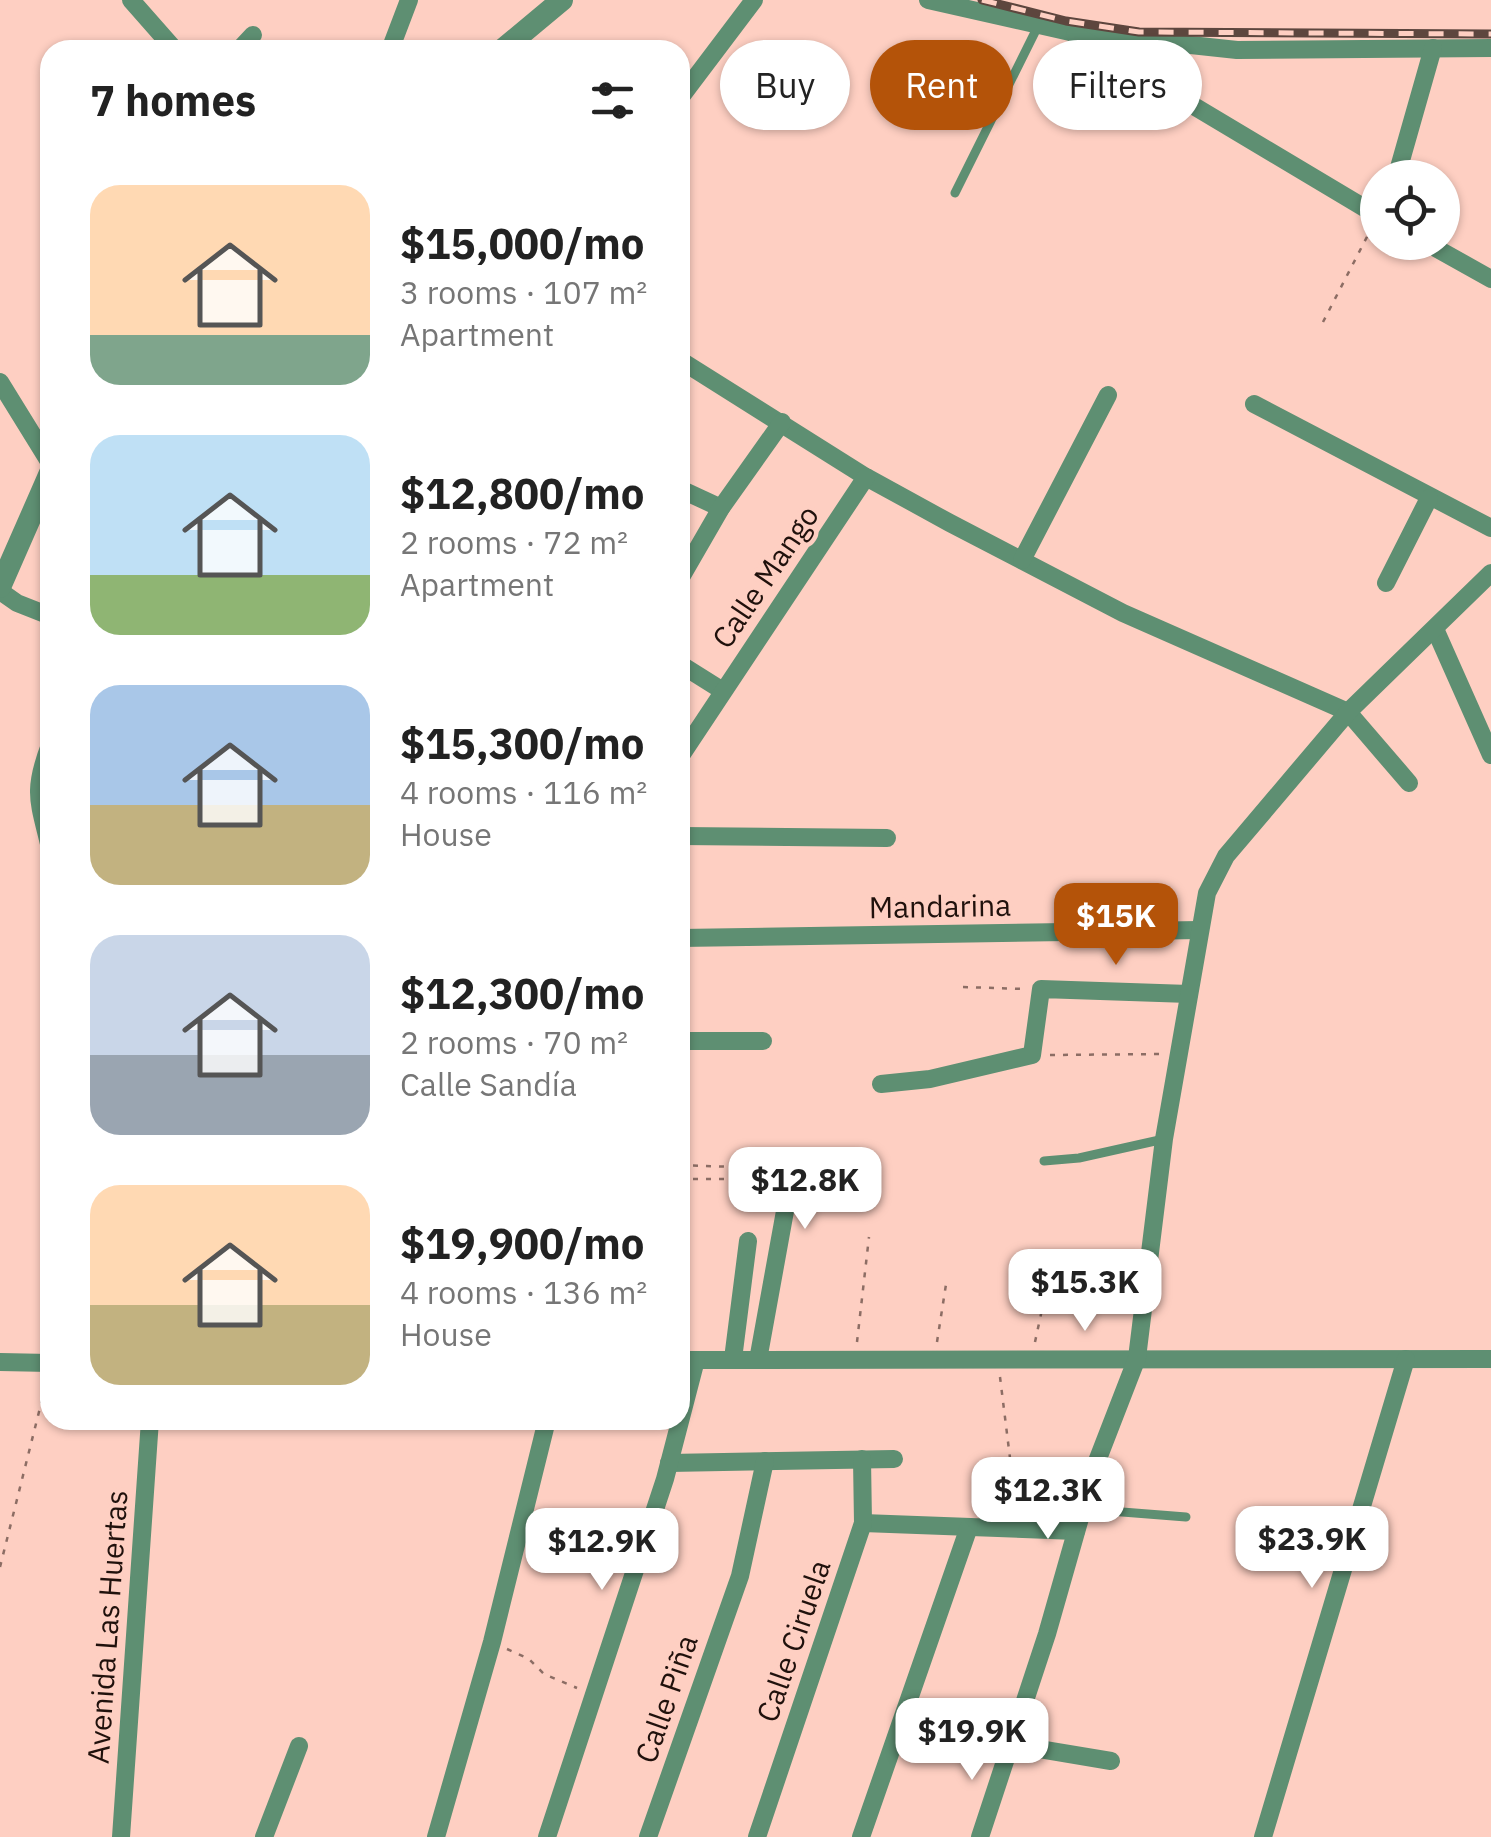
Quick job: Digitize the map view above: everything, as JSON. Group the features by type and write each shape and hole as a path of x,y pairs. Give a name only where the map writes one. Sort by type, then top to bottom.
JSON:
{"street":[{"path":"131,0 166,40"},
{"path":"394,40 409,0"},
{"path":"514,40 562,0"},
{"path":"690,85 754,0"},
{"path":"928,0 1070,32 1237,50 1491,48"},
{"path":"1070,32 1360,206"},
{"path":"248,40 253,35"},
{"path":"1401,160 1433,48"},
{"path":"1457,260 1491,279"},
{"path":"690,366 866,477 1138,621 1348,712 1409,782"},
{"path":"0,382 40,447"},
{"path":"1022,560 1108,395"},
{"path":"1254,404 1491,528"},
{"path":"690,562 721,508 782,422"},
{"name":"Calle Mango","path":"690,742 866,477"},
{"path":"690,493 721,508"},
{"path":"40,496 0,589 17,603 40,612"},
{"path":"1386,584 1429,498"},
{"path":"980,1837 1047,1634 1094,1469 1137,1358 1164,1139 1207,893 1226,856 1348,712 1491,572"},
{"path":"1435,629 1491,755"},
{"path":"690,671 723,692"},
{"path":"40,771 40,802"},
{"path":"690,836 886,838"},
{"name":"Mandarina","path":"690,938 1200,930"},
{"path":"881,1084 930,1080 1032,1055 1041,989 1189,994"},
{"path":"690,1041 762,1042"},
{"path":"749,1178 790,1178 758,1360"},
{"path":"734,1360 748,1242"},
{"path":"1263,1837 1406,1359"},
{"path":"690,1360 1491,1359"},
{"path":"0,1362 40,1365"},
{"name":"Avenida Las Huertas","path":"121,1837 149,1430"},
{"path":"436,1837 492,1642 545,1430"},
{"path":"547,1837 670,1463 676,1430"},
{"path":"670,1463 894,1459"},
{"name":"Calle Ciruela","path":"758,1837 863,1523 862,1460"},
{"name":"Calle Piña","path":"648,1837 740,1576 764,1461"},
{"path":"863,1523 1076,1530"},
{"path":"861,1837 969,1527"},
{"path":"1009,1744 1111,1761"},
{"path":"264,1837 298,1746"}],"lane":[{"path":"956,193 1038,26"},
{"path":"1044,1161 1078,1158 1164,1139"},
{"path":"1082,1509 1186,1518"}],"path":[{"path":"1323,322 1360,249"},
{"path":"963,987 1041,989"},
{"path":"1032,1055 1178,1054"},
{"path":"690,1165 746,1167 749,1178 690,1179"},
{"path":"855,1358 869,1238"},
{"path":"934,1358 947,1278"},
{"path":"1032,1358 1046,1292"},
{"path":"1000,1376 1010,1458 1094,1469"},
{"path":"0,1568 40,1406"},
{"path":"492,1642 528,1660 544,1674 593,1694"}],"railway":[{"path":"982,0 1066,21 1139,32 1491,34"}]}
